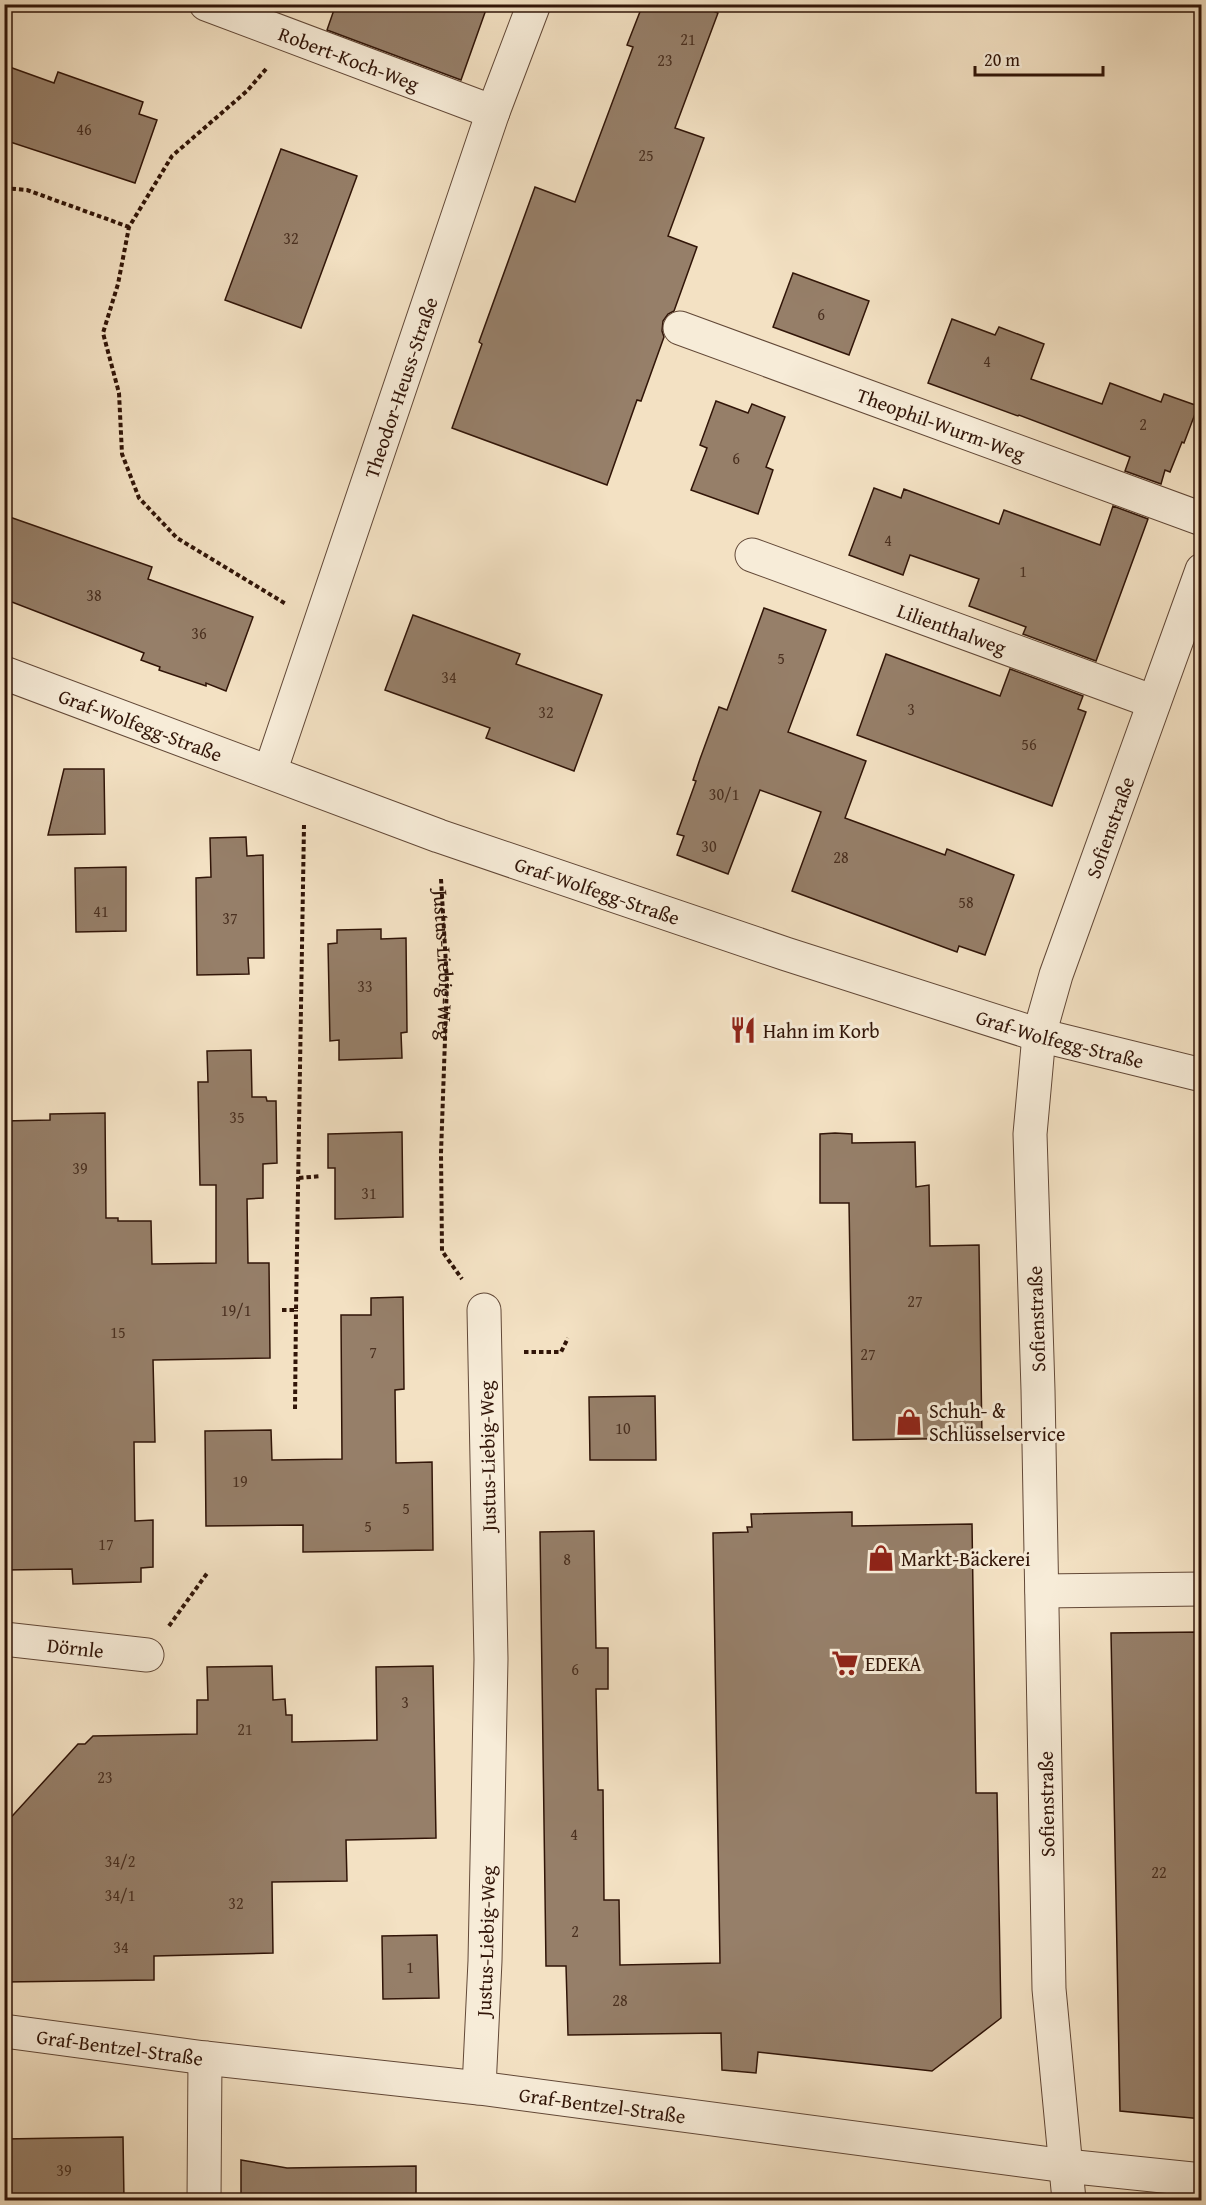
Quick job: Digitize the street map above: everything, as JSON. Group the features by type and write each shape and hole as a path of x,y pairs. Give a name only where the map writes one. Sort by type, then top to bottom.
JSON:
{"street":[{"name":"Robert-Koch-Weg","path":"206,4 494,112"},
{"name":"Theodor-Heuss-Straße","path":"270,772 494,112 534,4"},
{"name":"Theophil-Wurm-Weg","path":"680,328 1202,519"},
{"name":"Lilienthalweg","path":"752,555 1154,702"},
{"name":"Sofienstraße","path":"1069,2200 1049,1989 1039,1402 1030,1134 1039,1035 1056,975 1202,570"},
{"name":"Graf-Wolfegg-Straße","path":"4,673 439,836 786,954 1039,1035 1202,1075"},
{"name":"Justus-Liebig-Weg","path":"479,2088 491,1659 484,1310"},
{"path":"1042,1591 1202,1589"},
{"name":"Dörnle","path":"4,1639 147,1655"},
{"name":"Graf-Bentzel-Straße","path":"4,2031 205,2058 479,2088 1066,2166 1202,2180"},
{"path":"204,2200 205,2058"}],"path":[{"path":"302,40 280,54 247,90 171,156 129,227 118,284 103,333 119,393 122,454 139,498 177,538 278,598 318,631"},
{"path":"4,188 27,190 129,227"},
{"path":"295,1409 305,785"},
{"name":"Justus-Liebig-Weg","path":"439,836 447,982 441,1153 442,1251 484,1310"},
{"path":"298,1178 321,1176"},
{"path":"282,1310 296,1310"},
{"path":"484,1353 561,1352 568,1338"},
{"path":"147,1655 208,1572"}],"building":[{"path":"336,4 488,4 461,80 327,30"},
{"path":"643,4 696,4 718,13 675,128 704,138 668,236 697,247 674,311 668,314 663,321 664,337 641,401 637,400 607,485 452,428 482,344 479,342 535,187 575,202 633,47 627,45"},
{"path":"4,65 54,83 58,72 143,102 139,114 157,120 135,183 4,140"},
{"path":"281,149 357,176 301,328 225,300"},
{"path":"793,273 869,301 849,355 773,327"},
{"path":"952,319 995,335 999,327 1044,344 1031,379 1102,404 1110,383 1161,402 1164,394 1198,406 1170,472 1165,470 1161,484 1125,471 1130,457 928,383"},
{"path":"716,401 748,413 752,404 785,417 766,467 773,470 758,514 691,490 707,448 700,445"},
{"path":"874,488 901,498 904,489 999,524 1004,510 1100,545 1113,506 1148,519 1096,661 1023,634 1026,627 969,606 979,579 910,555 903,575 849,555"},
{"path":"4,515 152,567 148,579 253,617 226,691 159,670 160,667 141,660 144,653 4,599"},
{"path":"764,608 826,630 788,732 866,761 845,818 945,855 947,849 1014,875 985,955 959,946 957,952 792,891 821,812 760,790 728,874 677,855 684,836 677,834 696,781 693,780 700,759 719,707 727,710"},
{"path":"413,615 520,654 516,664 602,695 574,771 486,738 490,728 385,690"},
{"path":"886,654 1000,696 1010,669 1083,696 1078,709 1086,712 1052,806 857,735"},
{"path":"64,769 104,769 105,834 48,835"},
{"path":"246,837 247,856 263,855 264,958 248,958 249,974 197,975 196,878 211,877 210,838"},
{"path":"126,867 126,931 76,932 75,868"},
{"path":"381,929 381,939 406,938 407,1032 401,1033 402,1058 339,1060 339,1040 330,1041 328,944 337,943 337,930"},
{"path":"251,1050 252,1097 266,1097 267,1101 276,1101 277,1163 263,1164 263,1198 247,1199 248,1263 269,1263 270,1358 153,1360 155,1442 134,1442 135,1521 153,1520 153,1567 141,1568 141,1582 73,1584 72,1569 4,1570 4,1121 50,1120 50,1114 105,1113 106,1218 118,1218 118,1221 151,1221 152,1264 216,1263 216,1185 200,1185 198,1082 208,1082 207,1051"},
{"path":"402,1132 403,1217 335,1219 335,1168 328,1168 328,1134"},
{"path":"820,1134 852,1134 852,1143 915,1142 916,1187 929,1185 930,1246 979,1245 982,1438 853,1440 849,1203 820,1203"},
{"path":"403,1297 404,1389 395,1390 396,1463 432,1462 433,1550 303,1552 303,1525 206,1526 205,1431 271,1430 272,1460 342,1459 341,1315 371,1315 371,1298"},
{"path":"655,1396 656,1460 590,1460 589,1397"},
{"name":"EDEKA","path":"852,1512 852,1526 972,1524 976,1793 997,1793 1001,2018 932,2071 758,2052 756,2073 722,2070 721,2033 568,2035 566,1966 546,1966 540,1532 594,1531 596,1648 608,1648 608,1689 596,1689 598,1790 603,1790 604,1900 619,1900 620,1965 720,1963 713,1533 748,1532 747,1527 752,1527 751,1514"},
{"path":"1202,1632 1202,2119 1120,2111 1111,1633"},
{"path":"272,1666 273,1700 285,1699 286,1715 292,1715 292,1742 377,1740 376,1667 433,1666 436,1838 346,1840 347,1881 272,1882 273,1953 154,1956 154,1980 4,1982 4,1825 78,1744 85,1744 93,1736 197,1734 197,1700 208,1700 207,1667"},
{"path":"437,1935 439,1998 383,1999 382,1936"},
{"path":"123,2137 124,2200 4,2200 4,2139"},
{"path":"241,2160 287,2168 416,2166 416,2200 241,2200"}],"place":[{"name":"Hahn im Korb","path":"743,1030"},
{"name":"Schuh- & Schlüsselservice","path":"909,1422"},
{"name":"Markt-Bäckerei","path":"881,1558"},
{"name":"EDEKA","path":"845,1663"}]}
